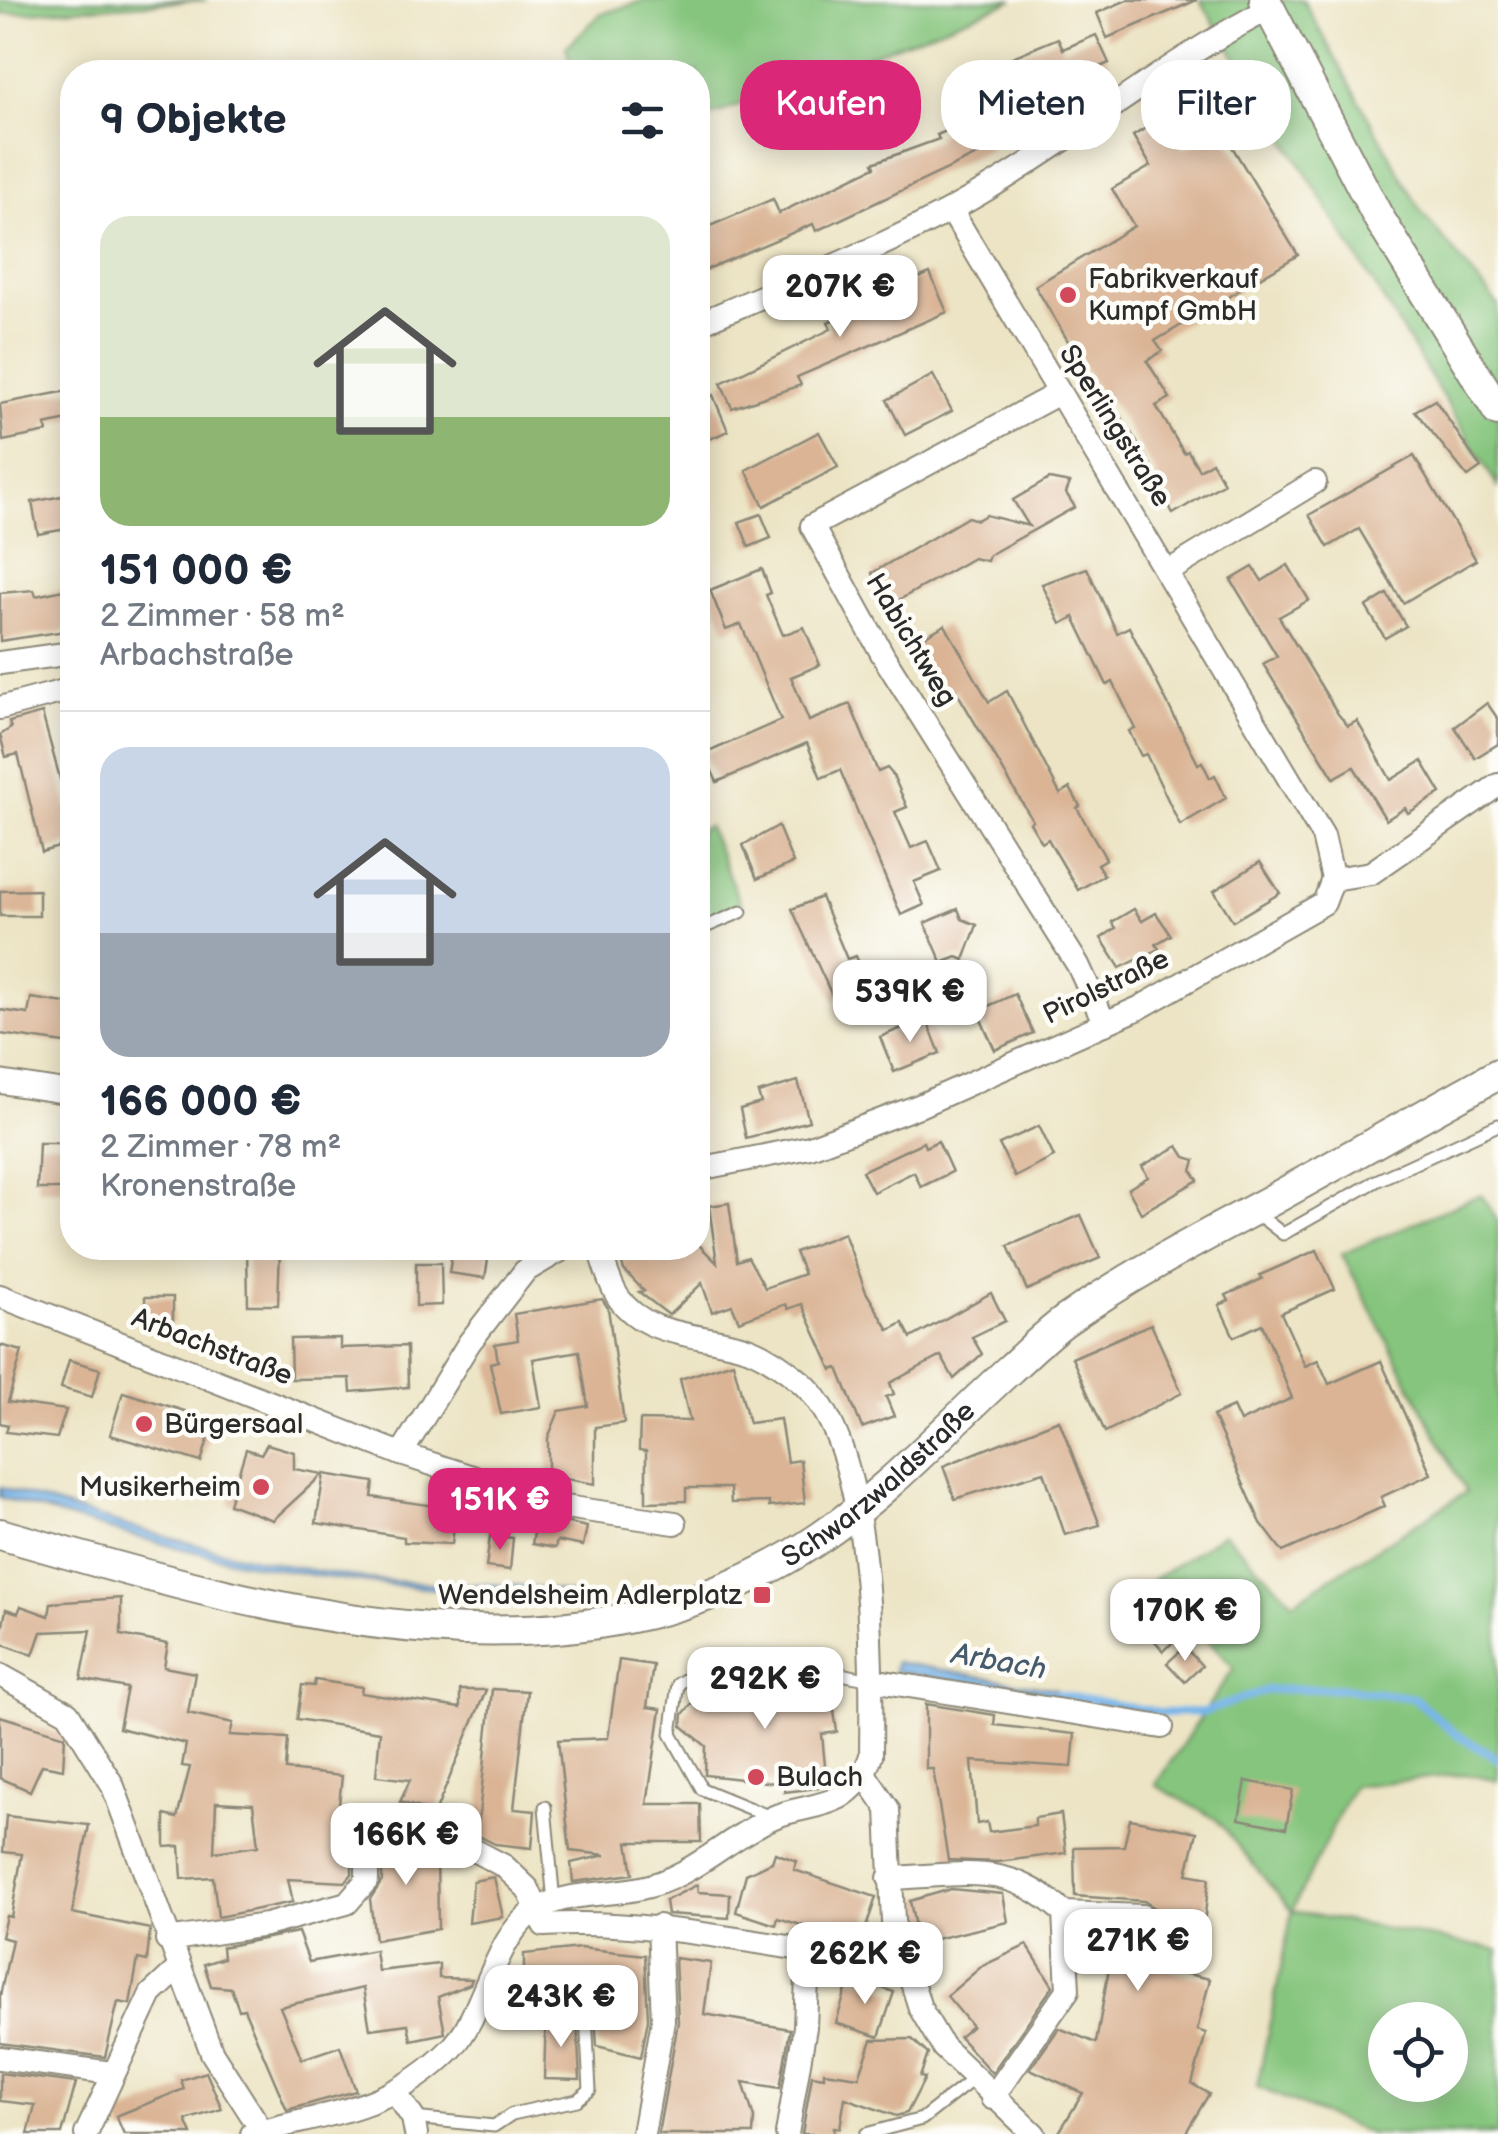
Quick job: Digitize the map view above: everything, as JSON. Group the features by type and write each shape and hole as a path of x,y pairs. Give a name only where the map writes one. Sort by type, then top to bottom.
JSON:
{"street":[{"path":"710,319 951,210 1267,4 1377,215 1498,411"},
{"name":"Sperlingstraße","path":"951,210 1323,836 1333,879"},
{"name":"Habichtweg","path":"1058,393 812,526 884,657 1078,965 1105,1024"},
{"path":"1168,570 1314,482"},
{"path":"0,663 60,654"},
{"path":"0,708 60,692"},
{"path":"1333,879 1371,873 1498,786"},
{"name":"Pirolstraße","path":"710,1167 810,1147 866,1128 1105,1024 1324,903 1333,879"},
{"name":"Schwarzwaldstraße","path":"0,1534 202,1592 308,1614 417,1627 538,1629 603,1624 696,1601 792,1556 854,1512 1063,1321 1252,1210 1498,1074"},
{"path":"0,1082 60,1091"},
{"path":"401,1454 470,1343 524,1271 543,1260"},
{"path":"0,1675 68,1713 112,1784 212,2053 257,2133 334,2117 394,2092 453,2047 517,1924 545,1906 644,1888 708,1860 772,1818 840,1797 864,1775 870,1756 872,1680 868,1596 845,1456 821,1406 803,1383 752,1350 658,1328 619,1300 604,1260"},
{"name":"Arbachstraße","path":"0,1296 401,1454 564,1507 675,1523"},
{"path":"872,1680 1162,1728"},
{"path":"864,1775 888,1809 889,1878 902,1962 920,2008 943,2046 992,2098 1034,2134"},
{"path":"167,1940 266,1925 347,1902 367,1880 366,1834 377,1816 418,1821 504,1866 545,1906 544,1925 606,1922 659,1926 808,1954 902,1962"},
{"path":"889,1878 1006,1875 1042,1893 1064,1914 1142,1916"},
{"path":"992,2098 1068,1990 1064,1914"},
{"path":"642,2134 663,2020 659,1926"},
{"path":"787,2134 805,2027 808,1954"},
{"path":"86,2134 151,1994 178,1969"},
{"path":"0,2058 112,2074"},
{"path":"394,2092 414,2126"}],"lane":[{"path":"710,925 741,912"},
{"path":"1252,1210 1283,1234 1378,1180 1498,1125"},
{"path":"772,1818 702,1789 671,1734 678,1684 716,1660 762,1659 872,1680"},
{"path":"545,1808 545,1906"},
{"path":"414,2126 494,2126 512,2114 577,2100 590,2090 586,2016 484,1990"},
{"path":"866,2134 922,2118 973,2079"}],"green space":[{"path":"0,0 207,0 0,14"},
{"path":"645,0 1014,0 857,60 740,60 740,105 710,116 710,60 570,60 566,47 601,14"},
{"path":"1200,0 1303,0 1422,213 1498,305 1498,487 1291,149 1291,60 1237,60"},
{"path":"710,831 741,905 710,918"},
{"path":"1481,1194 1498,1222 1498,1781 1465,1774 1353,1786 1292,1911 1498,1950 1498,2134 1370,2134 1257,2087 1292,1912 1216,1819 1155,1785 1234,1668 1153,1580 1224,1533 1293,1602 1466,1492 1342,1254"}],"water":[{"path":"0,1487 182,1541 321,1572 394,1582 523,1587 573,1595 562,1599 539,1591 400,1586 266,1567 67,1518 0,1497"},
{"path":"895,1662 1056,1689 1054,1697 894,1671"}],"building":[{"path":"1127,0 1197,0 1107,38 1097,13"},
{"path":"1096,35 1108,60 1005,60 1058,38 1063,49"},
{"path":"1141,131 1141,149 1133,136"},
{"path":"941,133 941,150 988,150 816,231 813,224 710,268 710,226 773,199 779,213 875,167 873,163 909,150 921,150 921,146 939,139 937,135"},
{"path":"1141,150 1234,150 1298,255 1155,341 1162,351 1147,361 1170,398 1156,406 1199,470 1212,462 1224,483 1173,514 1153,469 1111,400 1105,403 1035,286 1134,226 1112,189 1151,166"},
{"path":"930,273 947,312 797,377 801,385 732,408 721,383 831,329 828,322 876,301 874,297"},
{"path":"933,375 952,411 905,435 887,400"},
{"path":"60,392 60,422 45,425 47,432 3,441 0,404"},
{"path":"713,395 728,431 710,439"},
{"path":"1435,400 1481,468 1468,477 1415,411"},
{"path":"819,432 838,467 764,506 746,470"},
{"path":"1414,456 1476,560 1403,603 1359,529 1328,547 1309,515"},
{"path":"1049,479 1070,483 1066,493 1075,507 989,555 987,561 973,558 890,605 872,573 968,517 977,520 986,515 1029,526 1013,500"},
{"path":"60,496 60,530 38,534 32,502"},
{"path":"761,514 771,538 749,547 739,522"},
{"path":"1288,565 1309,600 1279,617 1338,714 1348,726 1357,721 1391,780 1422,761 1441,793 1408,813 1405,808 1386,820 1354,767 1334,778 1263,664 1277,656 1231,580 1253,567 1262,581"},
{"path":"1087,568 1117,633 1129,627 1198,764 1202,762 1210,778 1215,775 1226,798 1180,825 1146,754 1141,756 1129,731 1135,728 1113,682 1107,685 1074,617 1061,624 1042,584"},
{"path":"762,569 771,593 766,595 783,635 804,627 820,665 791,677 809,721 850,704 878,772 887,768 893,775 907,807 895,812 911,848 928,841 941,871 914,882 924,905 901,915 840,770 821,778 807,743 717,782 710,767 710,751 781,720 741,624 726,630 710,590"},
{"path":"34,590 36,596 60,591 60,632 0,641 0,593"},
{"path":"1387,594 1406,626 1385,638 1366,607"},
{"path":"945,625 989,702 1007,691 1060,794 1070,788 1080,806 1077,808 1106,859 1097,864 1104,875 1078,890 1048,839 1042,843 955,689 943,696 913,643"},
{"path":"1487,703 1498,719 1498,744 1475,758 1455,727"},
{"path":"42,713 60,779 60,847 42,852 18,754 6,757 0,735 11,728 9,722"},
{"path":"778,826 793,863 757,879 743,845"},
{"path":"1260,862 1280,893 1233,921 1214,891"},
{"path":"39,890 39,916 0,916 0,891"},
{"path":"821,897 847,959 856,956 868,986 834,1000 792,909"},
{"path":"958,909 962,919 977,925 964,960 957,957 942,963 925,923"},
{"path":"1134,909 1142,921 1156,913 1171,935 1156,944 1159,949 1120,968 1101,938 1116,928 1112,922"},
{"path":"1015,994 1033,1033 995,1050 977,1011"},
{"path":"31,998 60,1002 60,1042 0,1034 0,1010 28,1014"},
{"path":"926,1018 940,1053 894,1072 880,1037"},
{"path":"798,1081 809,1121 746,1138 740,1109 761,1103 758,1093"},
{"path":"1039,1126 1054,1157 1015,1177 999,1144"},
{"path":"938,1141 952,1172 921,1187 914,1172 873,1192 862,1171 923,1142 925,1147"},
{"path":"39,1143 60,1143 60,1189 37,1189"},
{"path":"1178,1146 1185,1157 1195,1160 1192,1171 1198,1180 1141,1213 1128,1189 1148,1177 1142,1166"},
{"path":"729,1203 737,1261 748,1257 765,1288 804,1274 795,1252 844,1233 866,1292 889,1330 903,1323 911,1338 991,1293 1005,1321 972,1337 982,1354 954,1379 941,1356 890,1383 894,1394 886,1397 894,1416 862,1428 838,1368 832,1370 802,1304 788,1309 786,1304 739,1321 732,1305 712,1312 702,1283 669,1315 639,1292 644,1291 624,1270 620,1260 710,1260 710,1256 717,1263 710,1206"},
{"path":"1081,1215 1100,1258 1027,1290 1008,1246"},
{"path":"1317,1250 1335,1289 1281,1313 1305,1366 1318,1360 1329,1384 1381,1361 1431,1474 1381,1497 1385,1506 1283,1552 1261,1523 1213,1416 1233,1407 1240,1422 1292,1398 1262,1324 1234,1337 1219,1305 1229,1301 1226,1295 1262,1279 1260,1275"},
{"path":"247,1260 280,1260 278,1305 248,1305"},
{"path":"451,1260 488,1260 485,1278 449,1273"},
{"path":"416,1263 441,1263 442,1305 416,1306"},
{"path":"145,1297 173,1297 173,1323 145,1323"},
{"path":"602,1299 608,1308 624,1423 595,1427 595,1484 548,1476 548,1438 559,1411 588,1406 579,1351 533,1359 541,1407 501,1414 490,1363 498,1361 495,1344 518,1340 514,1314"},
{"path":"1151,1324 1182,1393 1105,1432 1072,1358"},
{"path":"340,1338 340,1348 407,1346 408,1387 351,1392 350,1378 291,1379 290,1339"},
{"path":"0,1345 22,1351 8,1402 66,1410 57,1438 6,1432 8,1425 0,1423"},
{"path":"69,1360 100,1369 92,1397 61,1388"},
{"path":"733,1362 749,1423 780,1419 787,1462 800,1460 805,1503 769,1507 769,1502 731,1503 730,1488 686,1488 686,1501 646,1502 646,1451 639,1450 640,1420 690,1421 680,1379"},
{"path":"123,1392 214,1420 201,1462 110,1435"},
{"path":"1059,1420 1100,1525 1065,1535 1044,1472 955,1499 943,1466"},
{"name":"Musikerheim","path":"267,1444 294,1452 294,1469 323,1474 273,1520 229,1504 246,1449 261,1454"},
{"path":"324,1474 374,1482 372,1497 456,1509 452,1544 404,1542 404,1537 316,1523"},
{"path":"537,1516 587,1527 583,1546 557,1541 555,1548 532,1544"},
{"path":"490,1536 513,1538 510,1570 486,1567"},
{"path":"121,1598 121,1635 168,1644 164,1667 195,1673 188,1713 233,1723 230,1735 288,1738 286,1770 342,1776 336,1833 352,1834 352,1874 345,1882 288,1879 293,1902 218,1917 213,1877 182,1879 180,1846 165,1847 165,1815 177,1818 190,1767 182,1766 186,1744 119,1728 127,1688 81,1679 91,1630 41,1632 33,1655 0,1643 6,1609 18,1613 21,1606 49,1616 51,1603","holes":["216,1802 253,1804 258,1846 214,1852"]},
{"path":"1157,1614 1178,1637 1164,1651 1142,1627"},
{"path":"1185,1647 1202,1666 1185,1682 1167,1663"},
{"path":"619,1660 653,1665 647,1707 661,1709 647,1804 700,1804 701,1842 628,1842 633,1874 573,1882 571,1863 606,1855 570,1851 558,1740 608,1738"},
{"path":"714,1678 722,1685 830,1682 837,1732 822,1734 827,1787 784,1792 785,1784 705,1775 706,1746 682,1726 683,1714"},
{"path":"315,1680 362,1687 361,1693 460,1708 460,1690 486,1690 435,1813 400,1802 410,1780 376,1776 380,1732 297,1719 302,1685 314,1686"},
{"path":"492,1689 527,1691 514,1809 535,1811 532,1848 495,1844 477,1835"},
{"path":"926,1704 995,1715 994,1725 1075,1734 1072,1767 972,1761 977,1824 987,1822 989,1832 1035,1826 1035,1818 1061,1814 1066,1853 998,1862 948,1860 933,1769 926,1769"},
{"path":"0,1716 65,1736 63,1769 42,1765 30,1791 0,1778"},
{"path":"1246,1781 1293,1790 1286,1828 1239,1819"},
{"path":"6,1816 89,1825 72,1913 150,1929 147,1961 138,1959 130,2004 118,2002 105,2057 0,2043 0,1996 12,1940 1,1937 6,1916 11,1917 22,1854 3,1852"},
{"path":"1130,1819 1197,1832 1187,1874 1209,1878 1204,1924 1177,1922 1169,1970 1210,1979 1197,2030 1206,2033 1192,2084 1209,2094 1185,2134 1058,2134 1083,2093 1030,2069 1059,2028 1096,2043 1110,1962 1082,1958 1087,1929 1142,1931 1157,1918 1155,1908 1144,1901 1075,1896 1074,1847 1124,1846"},
{"path":"386,1832 413,1836 437,1849 438,1929 375,1940 370,1899 382,1881 382,1838"},
{"path":"775,1853 797,1861 794,1870 876,1897 861,1943 778,1918 776,1925 736,1912 746,1874 772,1862"},
{"path":"494,1877 503,1917 469,1923 473,1881"},
{"path":"697,1885 698,1892 730,1894 729,1918 667,1914 665,1901"},
{"path":"951,1889 1003,1894 1008,1922 918,1943 910,1901"},
{"path":"298,1932 309,1962 375,1950 378,1971 439,1964 439,1978 472,1979 470,1984 438,1997 445,2033 411,2040 408,2024 370,2029 363,1988 280,2007 302,2059 340,2046 356,2091 287,2110 244,2009 239,2010 231,1988 211,1986 204,1964 223,1958 222,1947"},
{"path":"1027,1945 1053,1986 992,2073 959,2037 972,2026 947,1996 982,1966"},
{"path":"580,1948 645,1955 648,2019 641,2057 597,2046 595,2016 589,2007 547,1996 547,1992 524,1991 524,1954"},
{"path":"675,1958 711,1963 704,2014 790,2029 780,2088 743,2082 754,2118 753,2134 658,2134 678,2022"},
{"path":"850,1977 894,1992 879,2037 836,2023"},
{"path":"546,2016 577,2023 580,2080 544,2079"},
{"path":"912,2039 928,2054 920,2077 925,2078 907,2113 896,2116 845,2098 840,2128 834,2127 834,2134 802,2134 812,2075 824,2077 824,2072 859,2077 872,2040"},
{"path":"206,2072 222,2109 186,2120 192,2134 124,2134 116,2116 184,2089 181,2080"},
{"path":"0,2073 76,2083 62,2134 28,2134 35,2105 0,2101"}],"waterway":[{"name":"Arbach","path":"1049,1693 1164,1713 1204,1712 1267,1690 1341,1688 1414,1698 1457,1735 1498,1759"}],"place":[{"name":"Fabrikverkauf Kumpf GmbH","path":"1068,295"},
{"name":"Bürgersaal","path":"144,1424"},
{"name":"Musikerheim","path":"261,1487"},
{"name":"Wendelsheim Adlerplatz","path":"762,1595"},
{"name":"Bulach","path":"756,1777"}]}
